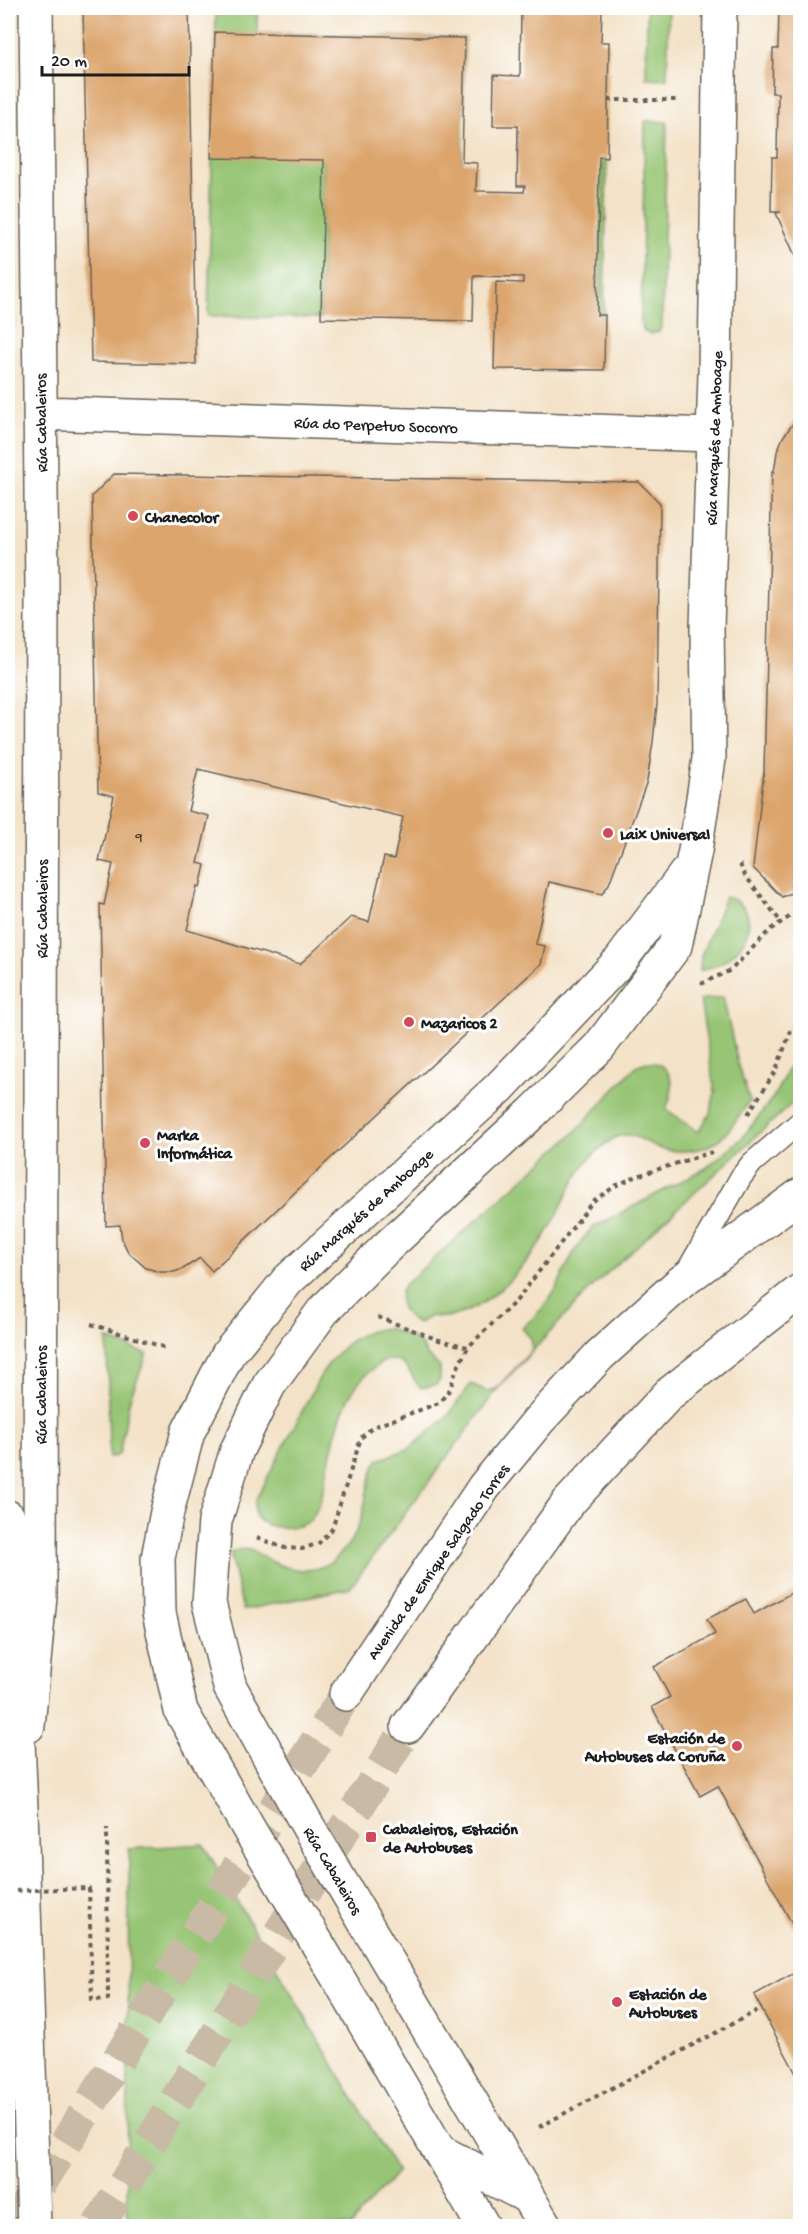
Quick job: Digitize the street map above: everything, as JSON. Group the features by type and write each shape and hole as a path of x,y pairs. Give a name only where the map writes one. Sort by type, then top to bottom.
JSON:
{"main road":[{"name":"Rúa Cabaleiros","path":"21,1809 40,1596 42,623 36,8"},
{"name":"Rúa Marqués de Amboage","path":"215,1521 237,1450 269,1385 323,1311 387,1247 532,1113 599,1047 675,946 709,759 707,628 713,435 720,8"},
{"name":"Rúa do Perpetuo Socorro","path":"40,413 713,435"},
{"name":"Rúa Marqués de Amboage","path":"439,2151 181,1711 159,1613 158,1558 188,1432 228,1354 288,1280 499,1088 612,970 691,867"},
{"name":"Avenida de Enrique Salgado Torres","path":"346,1694 484,1487 540,1420 600,1355 680,1283 801,1195"},
{"path":"408,1726 568,1503 669,1394 801,1291"},
{"path":"8,1517 21,1809 34,2226"},
{"name":"Rúa Cabaleiros","path":"215,1521 209,1603 230,1687 529,2212 545,2226"},
{"path":"439,2151 529,2212"},
{"path":"439,2151 483,2226"}],"lane":[{"path":"680,1283 741,1177 752,1163 801,1122"}],"path":[{"path":"608,100 669,100"},
{"path":"740,864 744,874 782,922"},
{"path":"697,986 731,970 771,929 801,910"},
{"path":"746,1117 775,1072 791,1031 801,1022"},
{"path":"253,1536 285,1548 302,1549 319,1543 332,1529 361,1438 373,1427 439,1403 450,1389 468,1347 517,1300 593,1201 617,1185 637,1176 711,1153 718,1147"},
{"path":"373,1315 403,1324 439,1340 468,1347"},
{"path":"91,1324 166,1348"},
{"path":"8,1891 89,1888 92,2000 108,1999 107,1828"},
{"path":"538,2127 762,2008"}],"green space":[{"path":"216,8 257,8 257,33 465,38 462,162 324,160 321,318 208,316"},
{"path":"647,8 669,8 667,79 646,78"},
{"path":"645,121 667,122 662,325 659,332 651,334 644,332 641,322"},
{"path":"602,160 607,160 604,314 599,314"},
{"path":"725,897 735,900 747,913 748,930 745,939 726,960 700,971 701,956"},
{"path":"723,997 739,1068 750,1101 722,1137 706,1147 680,1151 662,1149 630,1135 619,1136 611,1140 584,1166 543,1240 517,1273 501,1288 467,1311 449,1316 431,1316 417,1324 407,1316 400,1302 404,1285 572,1135 636,1066 648,1062 654,1063 668,1072 672,1085 666,1109 698,1132 710,1114 715,1092 700,1000"},
{"path":"800,1048 800,1096 590,1289 499,1387 350,1588 243,1610 231,1553 237,1550 248,1550 278,1564 301,1570 322,1567 338,1556 353,1538 358,1527 369,1482 378,1460 410,1448 447,1417 471,1384 487,1391 496,1389 532,1350 532,1340 522,1328 549,1300 585,1235 592,1228 706,1168 742,1138 774,1096"},
{"path":"388,1328 418,1340 427,1355 440,1367 440,1380 436,1385 421,1388 408,1369 397,1361 390,1360 376,1367 362,1379 346,1403 336,1432 321,1498 311,1519 299,1526 291,1527 273,1526 258,1520 255,1514 256,1500 322,1373 349,1342 367,1332"},
{"path":"107,1339 147,1354 130,1398 119,1455 109,1458"},
{"path":"203,1844 397,2172 350,2226 127,2226 129,1849"}],"building":[{"path":"83,8 189,8 196,364 91,362"},
{"path":"528,8 602,8 601,42 609,42 607,158 599,157 597,315 605,315 604,370 494,369 496,282 523,283 523,277 474,276 473,321 321,318 324,160 211,158 215,32 465,38 462,162 477,163 476,191 524,192 525,186 517,186 518,126 493,126 494,75 520,76 521,11 528,11"},
{"path":"779,8 800,8 800,267 776,213 781,212 771,212 772,157 777,157 778,97 778,93 772,93 773,49 778,49"},
{"path":"800,414 800,889 782,897 753,868 764,771 772,471 774,472 777,452 783,437"},
{"path":"114,474 639,482 660,503 657,704 653,742 647,781 609,884 602,894 549,882 535,944 545,946 541,964 212,1271 200,1258 174,1272 160,1272 146,1268 128,1252 122,1239 120,1225 106,1226 100,904 104,905 113,864 99,861 114,796 98,792 92,496","holes":["198,769 403,817 394,859 384,857 369,922 351,917 300,964 187,930 197,886 200,887 205,865 198,863 209,816 188,811"]},
{"name":"Estación de Autobuses da Coruña","path":"800,1588 800,1939 718,1786 700,1796 652,1707 670,1697 654,1667 715,1634 707,1619 746,1599 754,1614"},
{"path":"800,1970 800,2081 754,1995"}],"tunnel":[{"path":"14,2226 346,1694"},
{"path":"98,2226 408,1726"}],"place":[{"name":"Chanecolor","path":"133,516"},
{"name":"Laix Universal","path":"608,833"},
{"name":"Mazaricos 2","path":"409,1022"},
{"name":"Marka Informática","path":"145,1143"},
{"name":"Estación de Autobuses da Coruña","path":"737,1746"},
{"name":"Cabaleiros, Estación de Autobuses","path":"371,1837"},
{"name":"Estación de Autobuses","path":"617,2002"}]}
